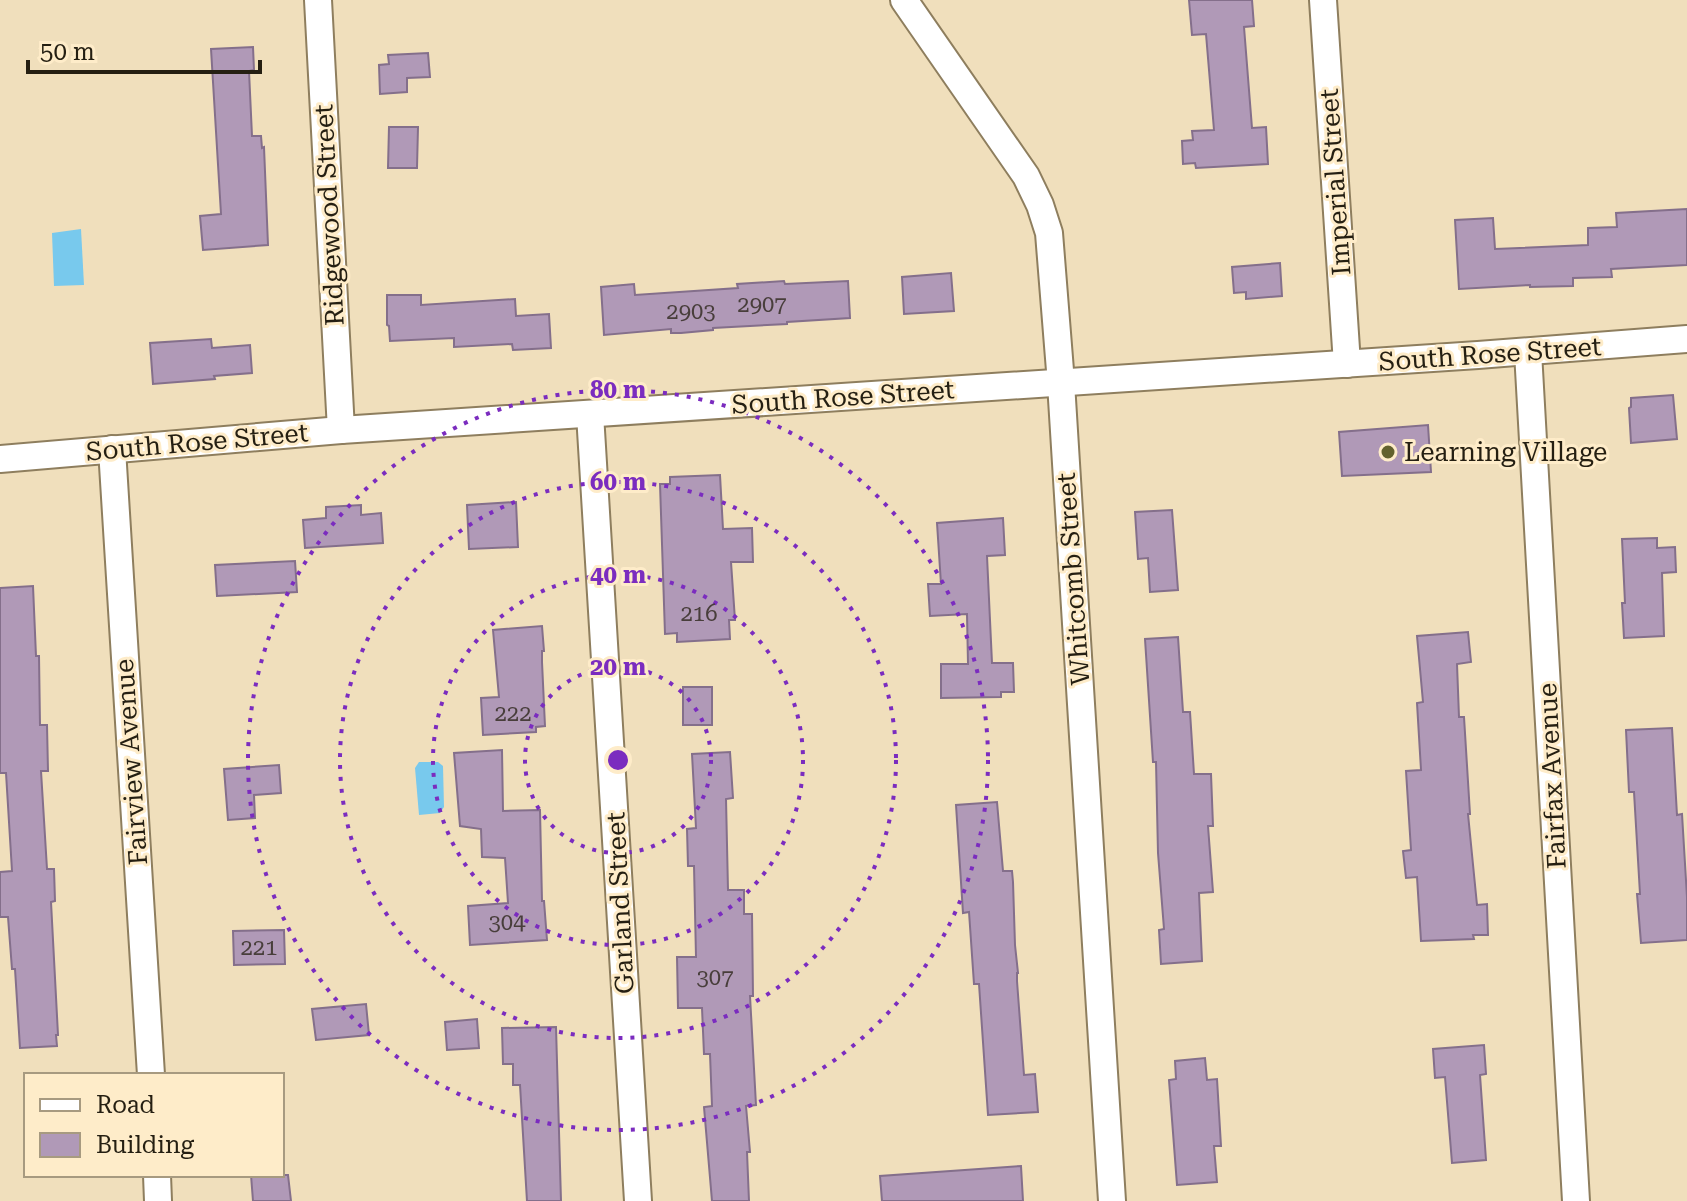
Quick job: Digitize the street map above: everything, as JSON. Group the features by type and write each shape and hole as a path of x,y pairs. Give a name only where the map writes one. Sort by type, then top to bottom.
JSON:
{"street":[{"name":"Ridgewood Street","path":"318,0 341,430"},
{"name":"Whitcomb Street","path":"904,0 1026,176 1049,233 1112,1201"},
{"name":"Imperial Street","path":"1323,0 1347,364"},
{"name":"South Rose Street","path":"0,459 341,430 1687,339"},
{"name":"Fairfax Avenue","path":"1528,352 1576,1201"},
{"name":"Garland Street","path":"590,414 638,1201"},
{"name":"Fairview Avenue","path":"112,449 151,1073"},
{"path":"157,1177 158,1201"}],"water":[{"path":"81,229 84,285 54,286 52,233"},
{"path":"419,762 438,762 443,766 444,807 440,813 419,815 415,768"}],"building":[{"path":"1189,0 1252,0 1254,26 1244,27 1252,128 1266,127 1268,164 1196,168 1195,163 1183,164 1182,141 1193,140 1192,131 1214,130 1206,34 1192,35"},
{"path":"253,47 254,70 249,71 252,136 261,136 264,147 268,245 203,250 200,216 221,214 211,49"},
{"path":"428,53 430,77 407,78 407,92 380,94 379,65 389,64 388,55"},
{"path":"389,127 418,127 417,168 388,168"},
{"path":"1687,209 1687,265 1611,269 1612,277 1573,278 1573,286 1459,289 1455,220 1493,218 1495,249 1588,245 1588,228 1617,227 1616,213"},
{"path":"1280,263 1282,296 1246,299 1246,292 1234,293 1232,267"},
{"path":"951,273 954,311 904,314 902,277"},
{"path":"784,281 785,284 848,281 850,318 681,333 671,333 671,329 604,335 601,287 634,284 635,295 738,288 737,284"},
{"path":"387,295 421,295 421,305 515,299 516,316 549,314 551,348 513,350 512,344 454,347 454,338 390,341"},
{"path":"211,339 212,348 250,345 252,373 153,384 150,343"},
{"path":"1673,395 1677,439 1631,443 1631,398"},
{"path":"1428,425 1431,472 1342,476 1339,432"},
{"path":"720,475 723,529 752,528 753,562 731,562 735,620 729,620 730,639 677,642 677,633 665,634 660,484 670,484 670,477"},
{"path":"516,502 518,547 469,549 467,505"},
{"path":"361,505 361,515 381,513 383,543 305,548 303,520 326,518 326,507"},
{"path":"1172,510 1178,590 1150,592 1148,558 1138,559 1135,512"},
{"path":"1003,518 1005,555 987,556 992,663 1013,663 1014,692 1001,692 1001,697 941,698 941,664 968,664 967,614 930,616 928,584 941,584 937,523"},
{"path":"1657,538 1657,548 1675,547 1676,572 1662,573 1664,636 1624,638 1622,539"},
{"path":"295,561 297,592 217,596 215,565"},
{"path":"33,586 36,656 39,656 40,725 47,725 48,771 41,771 47,869 54,869 55,901 51,902 58,1035 57,1046 20,1048 8,917 0,917 0,872 12,871 6,773 0,773 0,588"},
{"path":"542,626 545,726 536,727 536,732 483,735 481,698 499,697 493,630"},
{"path":"1468,632 1471,662 1457,664 1459,717 1464,717 1468,814 1477,905 1487,904 1488,935 1473,935 1474,939 1421,941 1417,877 1406,878 1403,851 1411,850 1406,771 1421,770 1417,703 1423,702 1417,636"},
{"path":"1178,637 1183,712 1190,712 1194,774 1211,774 1213,826 1208,826 1213,892 1199,893 1202,961 1161,964 1159,930 1164,929 1156,762 1153,762 1145,639"},
{"path":"683,687 712,687 712,725 683,725"},
{"path":"1672,728 1677,815 1682,814 1687,940 1641,943 1634,792 1629,792 1626,730"},
{"path":"502,750 503,811 540,810 542,901 547,940 470,945 468,906 508,903 505,858 482,857 481,829 460,826 454,753"},
{"path":"730,752 733,798 726,799 728,890 744,890 744,914 752,914 753,996 750,996 756,1105 746,1106 750,1152 747,1152 749,1201 712,1201 704,1107 712,1106 710,1054 704,1054 702,1008 678,1008 677,957 696,957 694,866 688,866 687,829 696,828 692,754"},
{"path":"279,765 281,793 254,795 255,818 228,820 224,769"},
{"path":"997,802 1003,871 1012,871 1024,1075 1035,1074 1038,1112 988,1115 979,984 974,984 969,912 963,913 956,805"},
{"path":"284,930 285,964 234,965 233,931"},
{"path":"366,1004 369,1035 316,1040 312,1009"},
{"path":"477,1019 479,1048 447,1050 445,1022"},
{"path":"556,1027 561,1201 527,1201 520,1085 513,1085 513,1064 503,1064 502,1028"},
{"path":"1484,1045 1486,1074 1480,1075 1486,1160 1452,1163 1445,1077 1435,1078 1433,1049"},
{"path":"1205,1058 1207,1080 1217,1079 1221,1146 1214,1146 1217,1182 1177,1185 1169,1080 1176,1079 1175,1061"},
{"path":"1021,1166 1023,1201 882,1201 880,1176"},
{"path":"288,1175 291,1201 253,1201 251,1177"}],"place":[{"name":"Learning Village","path":"1388,452"}]}
